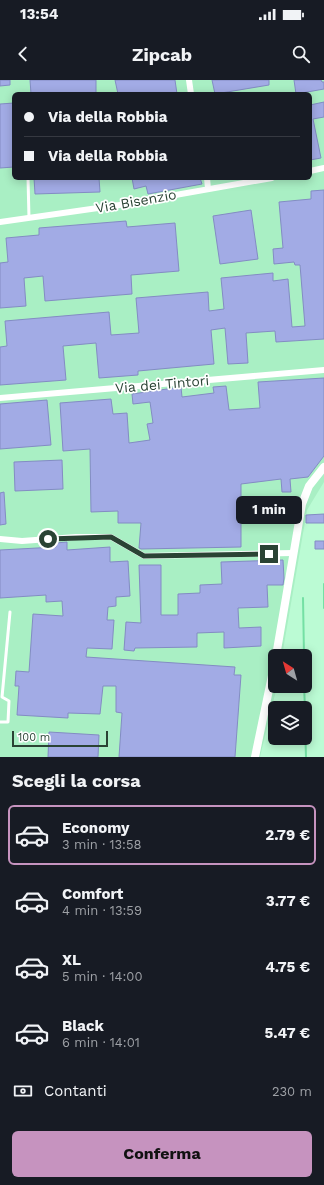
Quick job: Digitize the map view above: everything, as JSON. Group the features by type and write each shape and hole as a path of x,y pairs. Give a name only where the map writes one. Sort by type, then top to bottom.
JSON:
{"street":[{"path":"189,80 191,92"},
{"path":"312,171 324,168"},
{"path":"207,180 208,189"},
{"name":"Via Bisenzio","path":"0,222 119,205 260,180"},
{"name":"Via dei Tintori","path":"0,398 324,370"},
{"path":"277,649 302,504 310,486 324,467"},
{"path":"0,540 22,541 76,537 111,537 144,556 294,553"},
{"path":"255,757 268,693"}],"lane":[{"path":"28,180 29,218"},
{"path":"0,722 8,722 9,701 2,697 10,612"}],"shaded area":[{"path":"0,80 324,80 324,482 307,510 283,649 268,649 268,693 275,693 273,701 268,701 268,724 260,757 0,757"}],"building":[{"path":"0,80 10,80 10,85 0,86"},
{"path":"30,80 96,80 96,92 31,92"},
{"path":"115,80 175,80 177,92 118,92"},
{"path":"212,80 269,80 269,85 227,92 215,92"},
{"path":"294,80 321,80 324,82 324,89 307,92 296,92"},
{"path":"324,102 324,117 313,119 321,158 312,160 312,105"},
{"path":"12,103 12,167 0,168 0,104"},
{"path":"34,180 99,180 100,192 35,194"},
{"path":"132,180 201,180 202,184 148,194 146,186 134,189"},
{"path":"324,190 324,339 276,342 275,331 246,333 248,363 228,364 225,328 211,330 214,364 138,371 138,375 99,378 96,343 63,346 66,380 0,385 0,347 7,346 5,321 109,312 111,335 139,333 136,298 208,292 209,311 224,309 221,278 273,273 273,281 288,279 292,327 305,326 300,265 295,265 294,262 274,264 273,249 283,248 279,202 311,199 311,191"},
{"path":"251,210 258,259 220,264 213,216"},
{"path":"126,221 127,227 175,223 179,271 131,275 132,294 45,301 43,276 24,278 26,306 0,308 0,263 8,262 6,238 39,235 39,228"},
{"path":"324,378 324,456 308,477 290,479 291,492 282,492 281,479 241,484 241,547 139,548 141,523 118,523 118,511 91,512 90,449 63,451 60,403 111,399 113,414 127,413 129,443 150,440 147,424 153,423 150,402 133,404 132,394 181,387 182,397 214,393 213,387 226,386 229,410 260,408 258,382"},
{"path":"47,400 51,445 0,449 0,404"},
{"path":"62,460 63,489 15,491 14,462"},
{"path":"4,492 6,524 0,525 0,493"},
{"path":"324,514 324,523 306,523 306,515"},
{"path":"315,541 324,541 324,549 315,549"},
{"path":"67,542 67,550 110,547 110,562 128,561 130,596 116,597 116,606 108,607 107,620 114,620 112,649 87,648 86,657 235,667 234,675 241,675 235,757 119,757 122,713 116,712 116,686 103,686 100,714 68,713 68,718 17,715 19,686 15,686 16,671 29,672 33,614 63,616 62,601 46,602 46,595 0,598 0,550 56,547 56,543"},
{"path":"283,560 283,585 267,585 268,607 238,608 239,628 261,627 261,646 224,648 224,632 197,633 197,647 135,648 134,651 124,650 126,622 141,623 139,565 161,565 161,615 178,615 178,594 200,593 200,585 222,584 221,562"},
{"path":"49,732 99,735 98,757 48,757"}],"waterway":[{"path":"324,584 324,608"},
{"path":"303,598 304,649"},
{"path":"304,693 305,701"},
{"path":"306,745 306,757"}],"route":[{"path":"48,539 111,537 144,556 269,554"}]}
